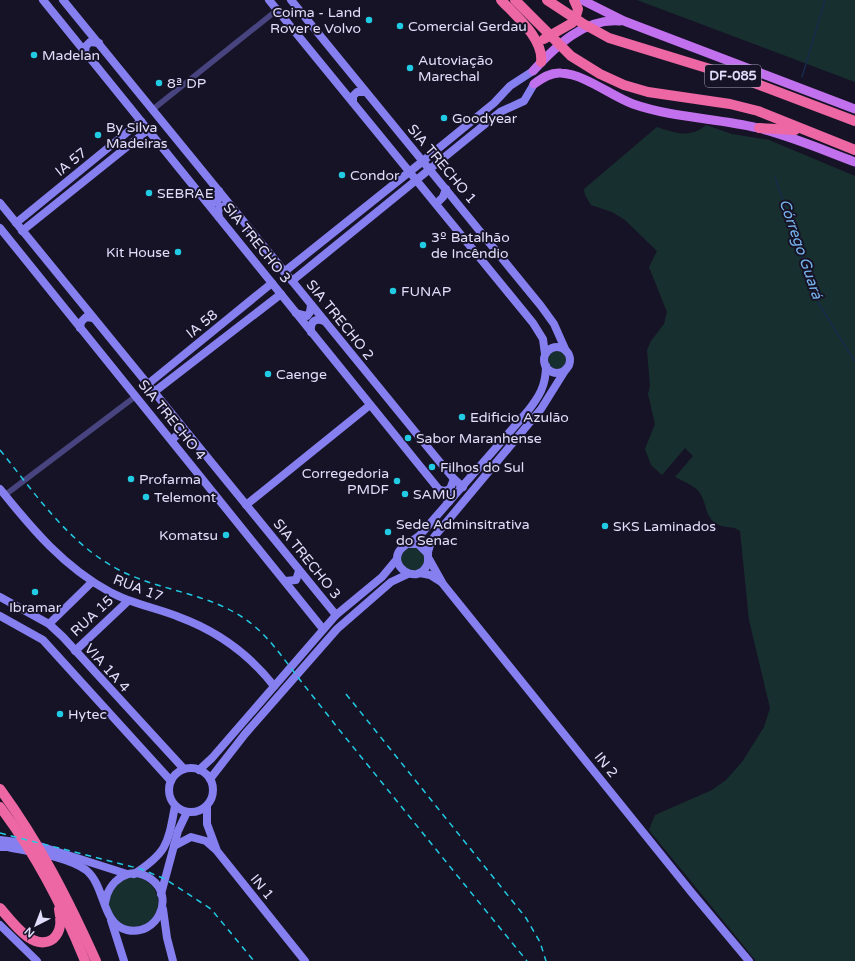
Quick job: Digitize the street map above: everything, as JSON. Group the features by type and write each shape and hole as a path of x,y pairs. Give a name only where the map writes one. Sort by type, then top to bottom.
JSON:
{"highway":[{"path":"501,0 536,40 541,51 541,62"},
{"name":"DF-085","path":"515,0 532,19 571,56 600,74 624,85 648,92 722,103 758,111 804,131 855,150"},
{"path":"536,40 547,38 572,23 578,12 574,0"},
{"name":"DF-085","path":"550,2 582,23 609,38 749,81 855,122"},
{"path":"760,128 804,131"},
{"path":"0,789 26,824 48,862 66,896 96,961"},
{"path":"0,807 33,857 59,904 85,961"},
{"path":"0,908 30,938 42,942 53,938 60,928 59,904"}],"main road":[{"name":"SIA TRECHO 3","path":"43,0 449,502"},
{"name":"SIA TRECHO 2","path":"63,0 324,321 454,479 463,487"},
{"path":"199,770 212,758 336,615 382,577 398,559 401,549 410,544 420,535 463,487 541,394 545,384 546,366 543,339 533,323 269,0"},
{"name":"SIA TRECHO 1","path":"290,0 541,306 554,324 566,351"},
{"path":"582,0 624,21 855,109"},
{"path":"284,272 423,162 506,90 533,71 557,45 577,32 604,20 624,21"},
{"path":"73,37 82,37 85,31 85,26"},
{"path":"85,51 86,46 90,42 99,43"},
{"path":"292,281 500,112 524,101 534,84 545,76 559,72 581,78 633,104 657,111 715,119 760,128 855,162"},
{"path":"341,87 348,86 353,77"},
{"path":"518,81 526,87 528,96"},
{"path":"506,90 510,99 518,104"},
{"path":"353,102 353,96 356,92 365,92"},
{"name":"IA 57","path":"16,223 141,121"},
{"name":"IA 57","path":"22,231 148,130"},
{"path":"114,144 120,152"},
{"path":"436,204 443,197 446,189"},
{"path":"207,202 214,203 218,200 219,191"},
{"path":"48,197 54,205"},
{"name":"SIA TRECHO 3","path":"0,204 336,615"},
{"path":"219,217 218,212 220,207 226,206 232,208"},
{"name":"SIA TRECHO 4","path":"0,228 324,629"},
{"name":"IA 58","path":"148,384 272,283"},
{"path":"263,290 271,300"},
{"name":"IA 58","path":"154,392 280,294"},
{"path":"70,314 77,313 82,304"},
{"path":"296,313 307,316 310,312 311,305"},
{"path":"80,328 83,319 86,317 94,318"},
{"path":"311,332 310,326 313,321 317,319 324,321"},
{"path":"206,337 213,346"},
{"path":"210,779 245,734 337,629 391,582 408,574 420,573 426,567 434,537 541,409 566,368 570,358 566,351 554,347 545,354"},
{"path":"546,366 555,373 566,368"},
{"path":"246,505 370,405"},
{"path":"163,429 172,426 174,417"},
{"path":"172,440 177,433 182,432 188,434"},
{"path":"439,490 445,491 450,488 454,479"},
{"name":"RUA 17","path":"2,495 46,545 92,582 128,601 179,617 222,638 248,658 274,686"},
{"path":"410,544 418,544 428,556"},
{"name":"IN 2","path":"428,556 443,584 692,893 750,961"},
{"path":"398,559 400,568 408,574"},
{"path":"285,581 296,580 299,571"},
{"name":"IN 2","path":"420,573 430,574 443,584"},
{"path":"48,624 92,582"},
{"name":"VIA 1A 4","path":"0,597 48,624 184,769"},
{"name":"RUA 15","path":"74,651 128,601"},
{"name":"VIA 1A 4","path":"0,616 33,633 51,648 171,781"},
{"path":"184,769 199,770 210,779 213,793 207,806 196,812 187,812 175,806 169,794 171,781 175,775 184,769"},
{"path":"105,903 106,893 118,878 130,874 154,861 161,852 167,842 175,806"},
{"name":"IN 1","path":"207,806 207,824 217,851 305,961"},
{"path":"173,961 167,938 161,894 178,831 187,812"},
{"name":"IN 1","path":"196,812 207,824"},
{"path":"174,846 186,839 196,838 206,841 217,851"},
{"path":"0,840 33,844 130,874 143,875 151,879 161,894"},
{"path":"0,847 8,847 61,859 79,866 90,875 105,903 124,961"},
{"path":"111,920 122,928 136,931 146,929 160,916 162,907"},
{"path":"0,925 37,961"}],"street":[{"path":"152,110 277,10"},
{"path":"2,495 136,396"}],"green space":[{"path":"637,0 855,0 855,82"},
{"path":"706,125 732,134 769,140 855,176 855,961 756,961 649,830 655,815 712,790 726,780 742,762 764,727 770,708 749,620 740,531 720,525 713,521 708,514 703,499 697,489 675,477 693,456 685,448 662,475 651,465 645,449 655,424 648,394 650,386 647,350 651,341 664,324 667,312 649,267 657,251 625,220 612,212 591,205 585,195 584,189 657,127 682,134 694,132"},
{"path":"553,351 561,351 566,356 564,367 561,369 553,369 548,364 548,356"},
{"path":"413,547 421,551 425,559 421,567 413,571 405,567 401,559 405,551"},
{"path":"133,877 142,879 153,888 158,902 156,911 147,922 133,927 124,925 113,916 108,902 110,893 119,882"}],"waterway":[{"name":"Córrego Guará","path":"802,77 825,0"},
{"name":"Córrego Guará","path":"775,177 816,299 855,362"}],"railway":[{"path":"0,450 58,522 92,553 111,566 132,576 210,601 225,608 239,615 266,637 527,961"},
{"path":"346,694 526,918 540,942 546,961"},
{"path":"0,833 141,869 165,879 211,909 254,961"}],"place":[{"name":"Coima - Land Rover e Volvo","path":"369,20"},
{"name":"Comercial Gerdau","path":"400,26"},
{"name":"Madelan","path":"34,55"},
{"name":"Autoviação Marechal","path":"410,68"},
{"name":"8ª DP","path":"159,83"},
{"name":"Goodyear","path":"444,118"},
{"name":"By Silva Madeiras","path":"98,135"},
{"name":"Condor","path":"342,175"},
{"name":"SEBRAE","path":"149,193"},
{"name":"3º Batalhão de Incêndio","path":"423,245"},
{"name":"Kit House","path":"178,252"},
{"name":"FUNAP","path":"393,291"},
{"name":"Caenge","path":"268,374"},
{"name":"Edificio Azulão","path":"462,417"},
{"name":"Sabor Maranhense","path":"408,438"},
{"name":"Filhos do Sul","path":"432,467"},
{"name":"Profarma","path":"131,479"},
{"name":"Corregedoria PMDF","path":"397,481"},
{"name":"SAMU","path":"405,494"},
{"name":"Telemont","path":"146,497"},
{"name":"SKS Laminados","path":"605,526"},
{"name":"Sede Adminsitrativa do Senac","path":"388,532"},
{"name":"Komatsu","path":"226,535"},
{"name":"Ibramar","path":"35,592"},
{"name":"Hytec","path":"60,714"}]}
